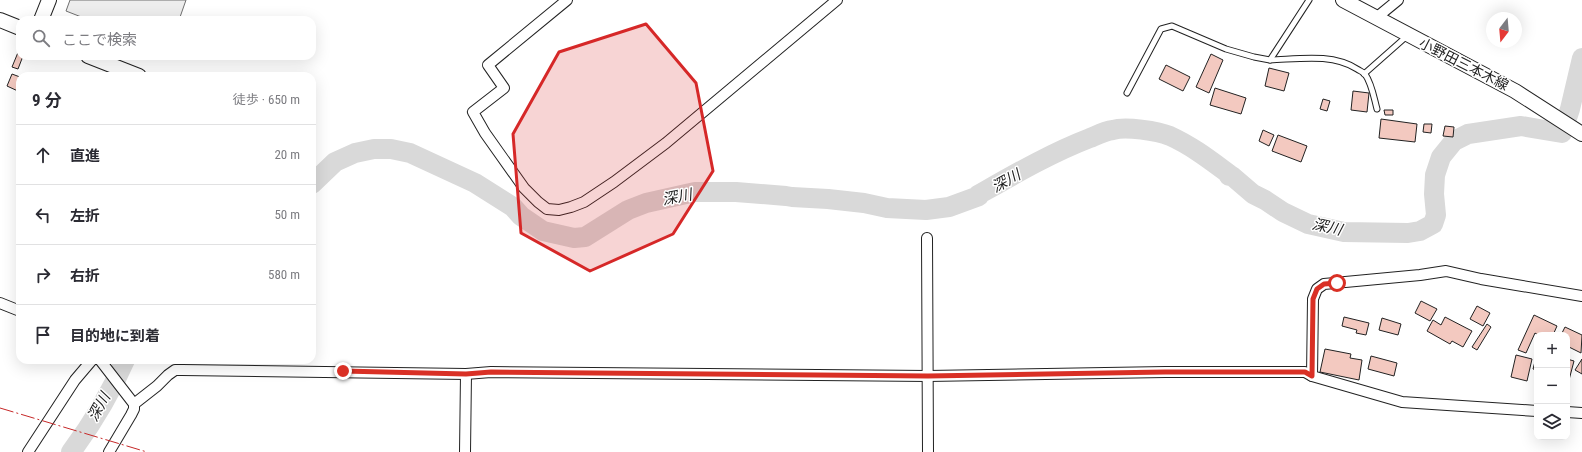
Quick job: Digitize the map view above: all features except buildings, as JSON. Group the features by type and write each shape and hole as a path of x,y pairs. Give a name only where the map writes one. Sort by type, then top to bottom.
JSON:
{"main road":[{"path":"43,16 49,0"},
{"name":"小野田三本木線","path":"1342,0 1515,91 1579,132"},
{"path":"0,20 16,26"},
{"path":"98,60 129,72"}],"street":[{"path":"567,0 488,65 504,88 473,112 485,133 524,188 546,209 559,210 584,202 614,182 666,143 837,0"},
{"path":"1376,18 1398,0"},
{"path":"927,238 926,316 928,452"},
{"path":"1312,376 1313,299 1317,289 1324,284 1413,276 1446,271 1481,279 1582,296"},
{"path":"0,303 16,309"},
{"path":"28,452 75,380 89,364"},
{"path":"103,364 134,404 134,409 131,415 108,452"},
{"path":"134,404 174,370 466,374 522,372 928,376 1165,372 1305,372 1312,376 1402,402 1534,410"},
{"path":"465,452 466,374"},
{"path":"1570,412 1582,413"}],"lane":[{"path":"1270,60 1309,0"},
{"path":"1127,93 1161,29 1172,26 1226,49 1254,57 1270,60 1322,58 1339,60 1350,64 1364,74 1373,92 1377,109"},
{"path":"1364,74 1408,35"}],"highlighted area":[{"path":"646,24 696,83 713,171 673,234 590,271 521,233 513,134 559,52"}],"shaded area":[{"path":"70,0 186,0 180,16 79,16 66,11"}],"waterway":[{"name":"深川","path":"316,180 335,162 355,153 374,149 391,149 410,153 475,183 513,207 521,216 543,231 574,238 585,237 628,210 646,203 695,192 736,192 828,199 864,203 887,208 926,210 949,207 979,196 978,195 1047,157 1101,133 1118,129 1133,129 1158,132 1178,140 1215,164 1229,174 1229,176 1232,176 1253,194 1283,212 1308,224 1344,232 1408,233 1420,231 1433,224 1436,215 1434,194 1435,175 1441,157 1454,141 1468,134 1521,126 1562,133 1570,109 1582,58"},
{"name":"深川","path":"71,452 101,408 123,364"}],"power":[{"path":"0,408 147,452"}],"route":[{"path":"343,371 466,374 491,372 854,374 928,376 1165,372 1305,372 1312,376 1313,299 1317,289 1324,284 1337,283"}]}
